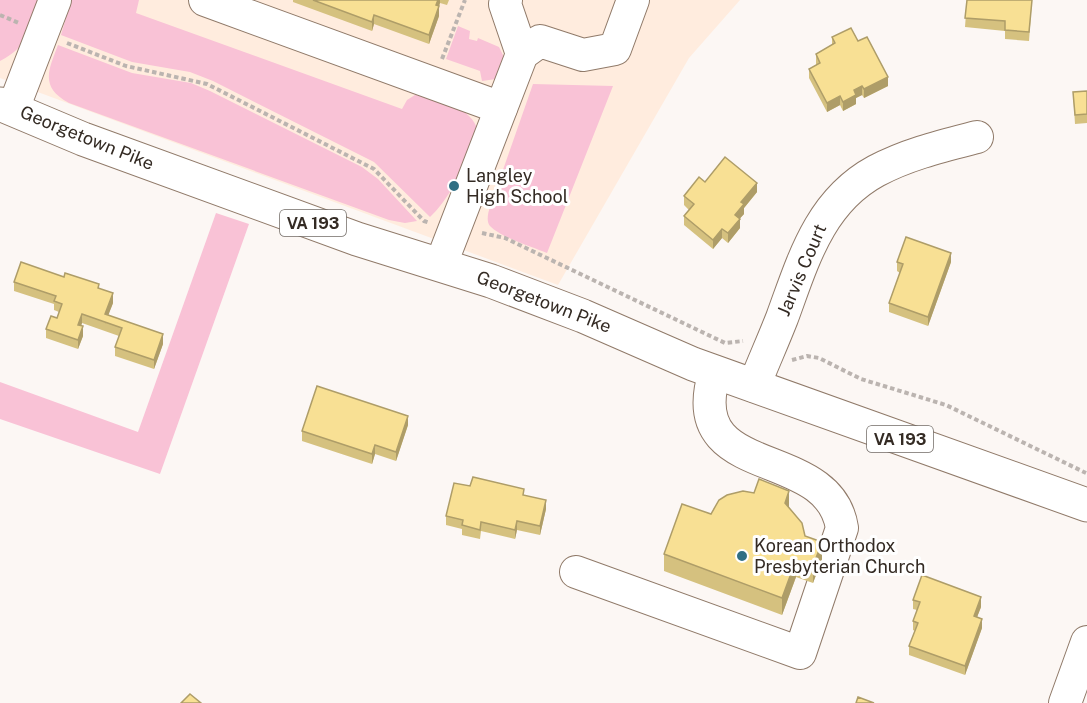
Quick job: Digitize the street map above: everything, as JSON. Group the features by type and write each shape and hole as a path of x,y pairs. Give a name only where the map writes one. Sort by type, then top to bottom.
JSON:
{"main road":[{"name":"Georgetown Pike","path":"6,106 83,139 357,239 441,264 583,316 715,372 1087,505"}],"street":[{"path":"6,106 44,33 55,0"},
{"path":"205,0 501,108"},
{"path":"506,0 505,4 522,54"},
{"path":"441,264 522,54 540,41 583,55 615,49 633,0"},
{"name":"Jarvis Court","path":"754,386 806,251 829,211 849,190 874,172 922,152 977,138"},
{"path":"576,572 800,653 842,528 840,515 825,493 793,472 726,443 710,421 707,395 715,372"},
{"path":"1065,703 1087,642"}],"path":[{"path":"441,63 465,0"},
{"path":"0,15 126,66 207,84 374,169 424,221 505,238 725,343 744,341 793,360 807,356 819,358 861,379 946,405 1087,474"}],"shaded area":[{"name":"Langley High School","path":"0,0 740,0 689,58 558,285 0,78"},
{"path":"0,0 41,0 28,36 17,49 0,61"},
{"path":"71,0 139,0 136,13 402,109 407,100 415,95 440,100 458,108 472,119 476,126 473,147 453,188 430,217 374,162 213,81 190,72 132,62 61,35"},
{"path":"458,26 470,31 469,39 477,41 478,38 499,47 505,59 496,79 482,81 480,71 446,59"},
{"path":"58,45 132,73 191,83 210,91 362,167 378,179 417,221 405,223 389,220 69,103 54,91 50,84 49,71"},
{"path":"533,84 613,86 547,253 501,234 490,226 488,219 490,207"},
{"path":"216,213 249,224 160,474 0,419 0,382 138,432"}],"building":[{"path":"313,0 438,0 436,5 439,6 429,35 374,15 372,22"},
{"path":"967,0 1032,0 1029,32 1005,30 1005,21 965,18"},
{"path":"851,28 858,41 867,37 888,77 864,89 862,86 854,90 856,95 843,102 840,96 827,103 809,69 820,63 816,54 835,43 832,37"},
{"path":"1087,91 1087,114 1075,115 1073,92"},
{"path":"725,157 757,183 741,202 744,204 735,215 740,219 728,233 722,229 713,240 684,216 694,204 684,196 699,177 705,182"},
{"path":"906,237 951,253 928,317 889,303 903,264 897,262"},
{"path":"21,262 64,277 65,273 99,284 98,288 113,293 105,314 163,334 154,360 115,347 122,328 82,314 78,325 83,326 78,340 46,329 51,316 57,318 62,304 54,301 56,296 14,282"},
{"path":"317,386 408,416 396,452 375,445 372,454 302,431"},
{"path":"473,477 524,489 523,495 546,500 540,526 517,521 515,530 481,522 480,530 462,525 463,520 446,516 454,483 470,486"},
{"name":"Korean Orthodox Presbyterian Church","path":"759,479 789,491 785,503 802,523 805,536 822,542 813,566 796,560 782,598 664,554 682,504 711,514 719,500 727,495 743,491 754,493"},
{"path":"922,575 981,597 974,616 982,619 965,666 909,646 918,623 913,621 920,602 913,600"},
{"path":"190,694 201,703 181,703"},
{"path":"858,697 874,703 856,703"}],"place":[{"name":"Langley High School","path":"454,186"},
{"name":"Korean Orthodox Presbyterian Church","path":"742,556"}]}
